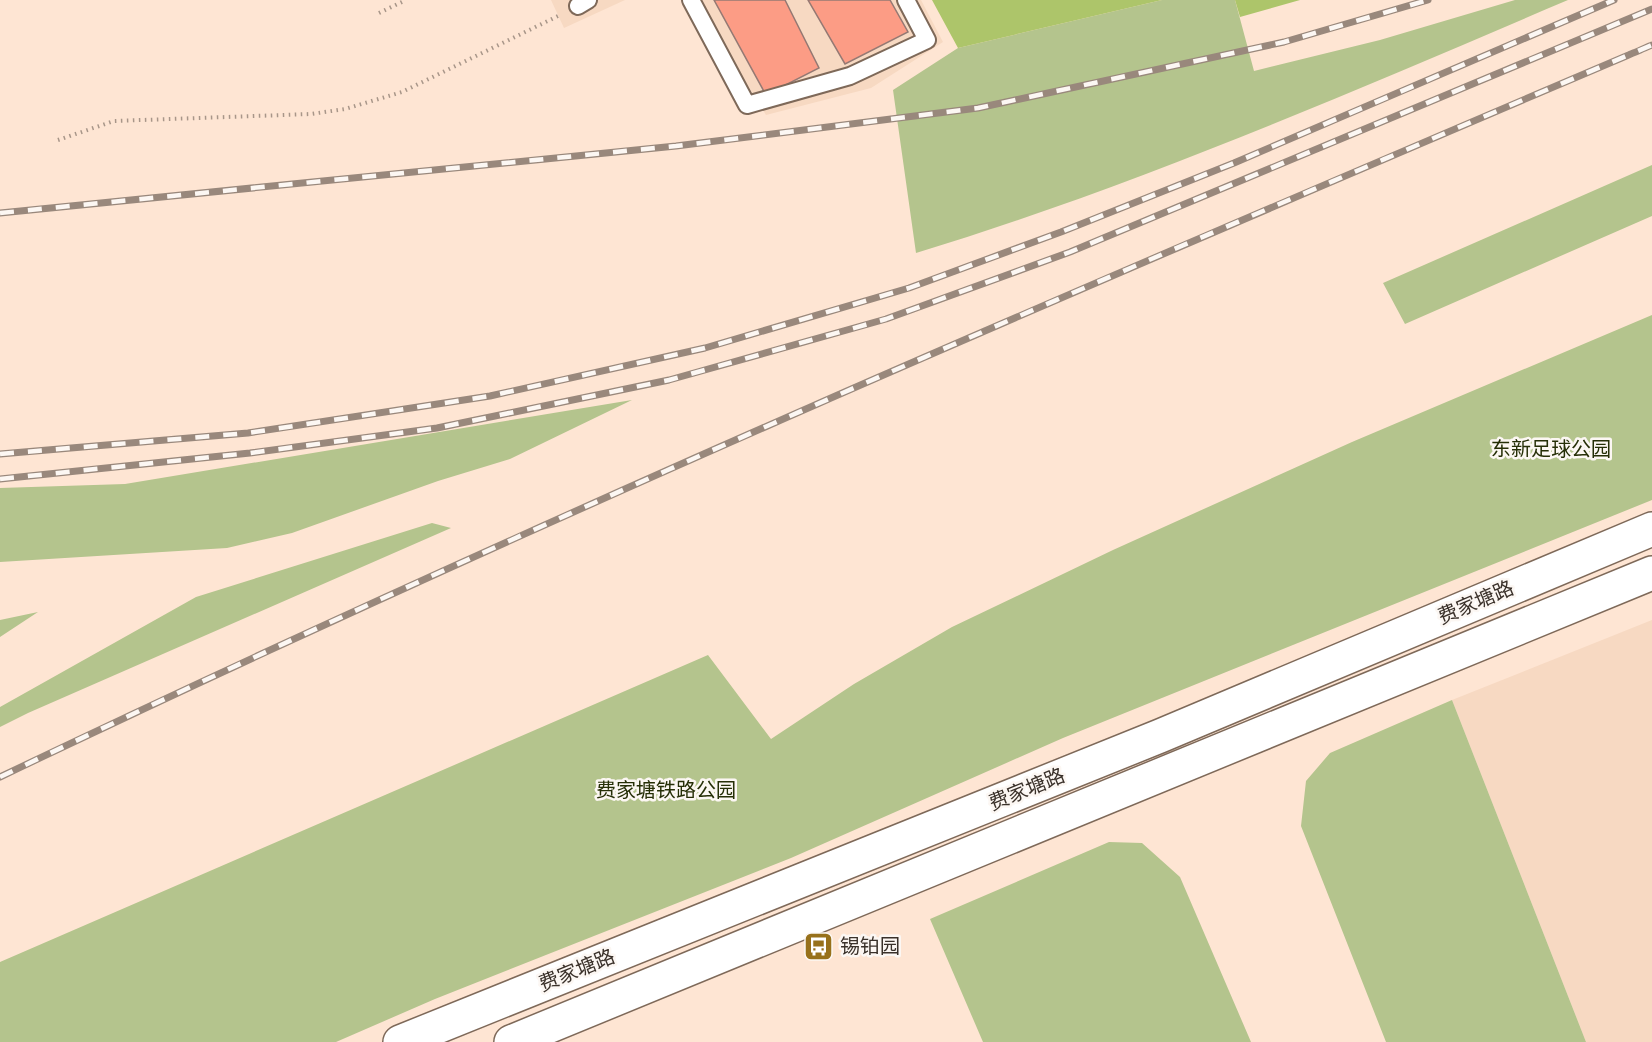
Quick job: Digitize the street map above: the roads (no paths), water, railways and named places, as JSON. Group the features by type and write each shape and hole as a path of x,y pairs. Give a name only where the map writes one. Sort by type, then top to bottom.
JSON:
{"street":[{"name":"费家塘路","path":"400,1042 1160,736 1652,529"},
{"name":"费家塘路","path":"511,1042 1652,573"},
{"path":"1160,736 1174,770"}],"lane":[{"path":"691,0 747,105 850,76 927,40 906,0"}],"railway":[{"path":"0,213 676,146 978,108 1284,42 1428,0"},
{"path":"0,454 248,433 490,396 705,348 909,288 1061,232 1234,163 1614,0"},
{"path":"0,479 250,453 437,428 669,380 886,319 1070,252 1652,9"},
{"path":"0,777 409,586 615,493 1237,222 1652,45"}],"place":[{"name":"锡铂园","path":"819,947"}],"park label":[{"name":"东新足球公园","path":"1551,450"},
{"name":"费家塘铁路公园","path":"666,791"}]}
